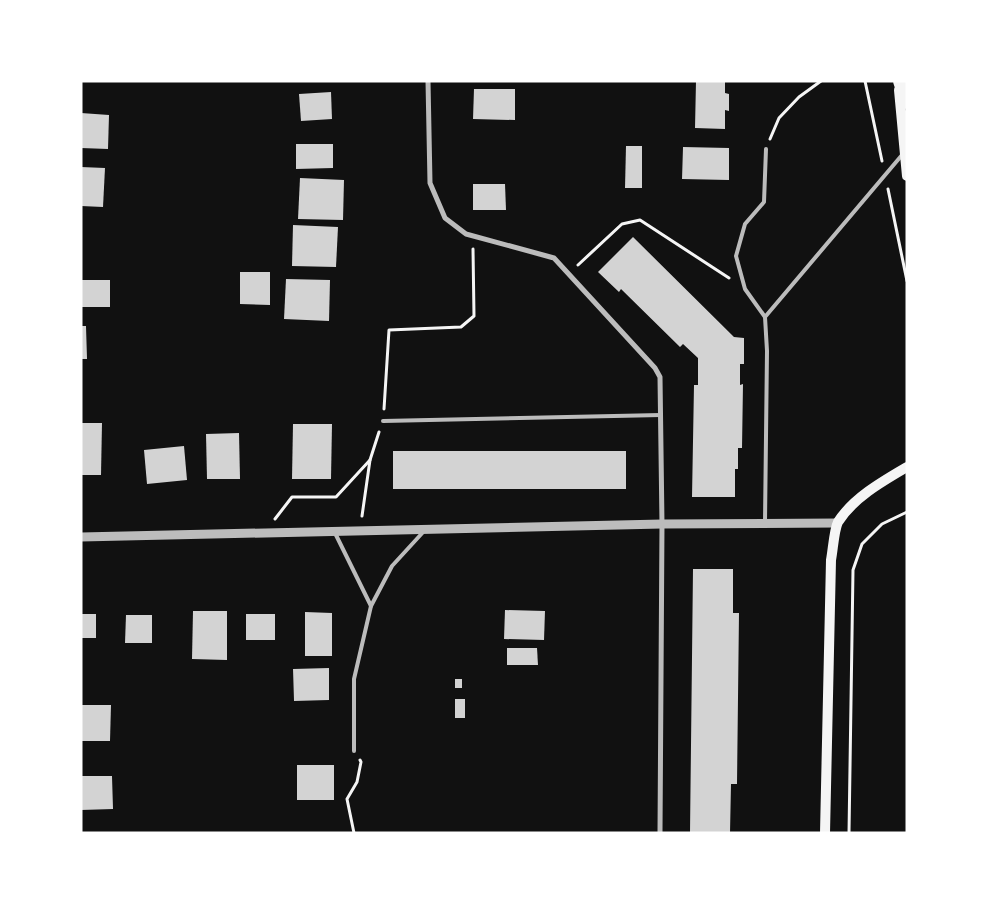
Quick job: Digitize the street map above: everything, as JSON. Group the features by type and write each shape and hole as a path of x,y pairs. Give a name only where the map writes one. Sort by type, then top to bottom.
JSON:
{"highway":[{"path":"899,81 907,102"}],"main road":[{"path":"899,81 907,176"},
{"path":"826,833 831,560 837,523 856,502 882,482 907,467"}],"street":[{"path":"428,81 430,184 445,218 466,234 554,258 655,368 660,377 662,524 660,833"},
{"path":"81,537 765,522 837,523"}],"lane":[{"path":"765,522 767,351 764,317 745,289 736,256 745,224 764,202 766,149"},
{"path":"764,317 904,152"},
{"path":"383,421 661,414"},
{"path":"354,751 354,679 371,606 392,566 425,529"},
{"path":"334,531 371,606"}],"path":[{"path":"766,149 779,118 798,96 821,81"},
{"path":"568,274 622,224 640,220 745,289"},
{"path":"359,531 370,460 383,421 389,330 461,327 474,316 473,236"},
{"path":"264,533 292,497 336,498 370,460"},
{"path":"849,833 853,570 862,544 882,524 907,512"},
{"path":"354,751 362,762 357,782 347,800 354,833"}],"building":[{"path":"696,81 725,81 725,93 729,94 729,111 725,110 725,129 695,128"},
{"path":"474,89 515,89 515,120 473,119"},
{"path":"331,92 332,119 301,121 299,94"},
{"path":"81,113 109,115 108,149 81,148"},
{"path":"296,144 333,144 333,168 296,169"},
{"path":"626,146 642,146 642,188 625,188"},
{"path":"683,147 729,148 729,180 682,179"},
{"path":"81,167 105,168 103,207 81,206"},
{"path":"300,178 344,180 343,220 298,219"},
{"path":"473,184 505,184 506,210 473,210"},
{"path":"293,225 338,227 336,267 292,266"},
{"path":"633,237 734,337 744,338 744,364 740,364 740,385 743,384 742,448 738,448 738,469 735,469 735,497 692,497 694,385 698,385 698,358 683,344 680,347 621,289 619,292 598,272"},
{"path":"240,272 270,272 270,305 240,304"},
{"path":"286,279 330,280 329,321 284,319"},
{"path":"81,280 110,280 110,307 81,307"},
{"path":"81,326 86,326 87,359 81,359"},
{"path":"81,423 102,423 101,475 81,475"},
{"path":"293,424 332,424 331,479 292,479"},
{"path":"239,433 240,479 207,479 206,434"},
{"path":"184,446 187,480 147,484 144,450"},
{"path":"393,451 626,451 626,489 393,489"},
{"path":"693,569 733,569 733,613 739,613 737,784 731,784 730,833 690,833"},
{"path":"505,610 545,611 544,640 504,639"},
{"path":"193,611 227,611 227,660 192,659"},
{"path":"305,612 332,613 332,656 305,656"},
{"path":"81,614 96,614 96,638 81,638"},
{"path":"246,614 275,614 275,640 246,640"},
{"path":"126,615 152,615 152,643 125,643"},
{"path":"507,648 537,648 538,665 507,665"},
{"path":"329,668 329,700 294,701 293,669"},
{"path":"455,679 462,679 462,688 455,688"},
{"path":"455,699 465,699 465,718 455,718"},
{"path":"81,705 111,705 110,741 81,741"},
{"path":"297,765 334,765 334,800 297,800"},
{"path":"81,776 112,776 113,809 81,810"}]}
